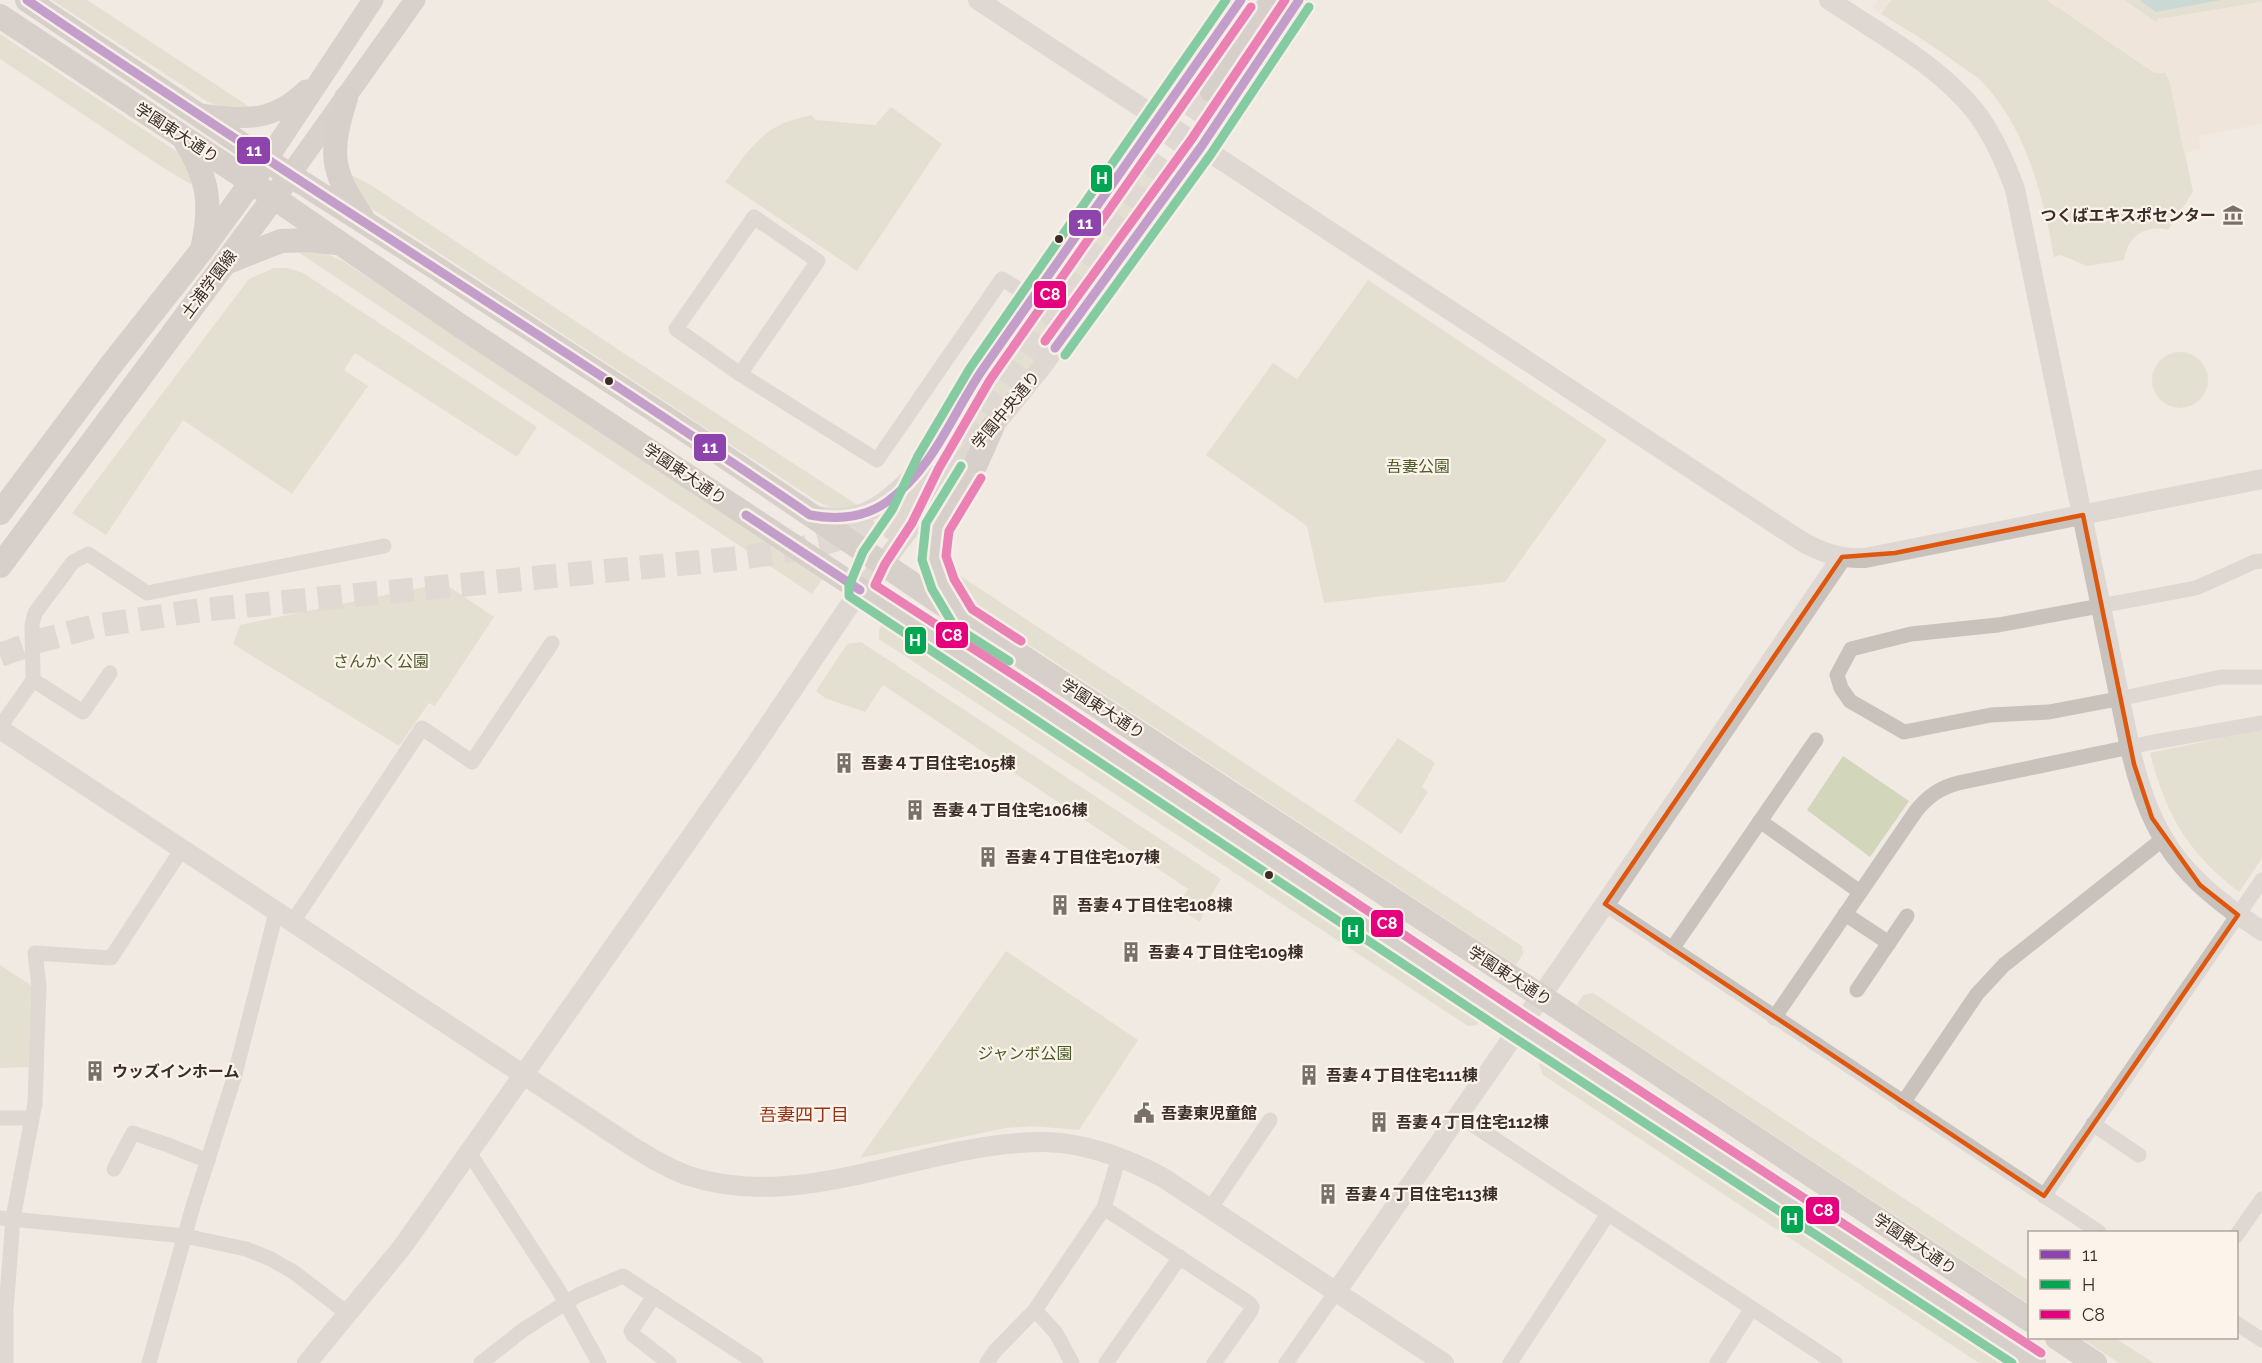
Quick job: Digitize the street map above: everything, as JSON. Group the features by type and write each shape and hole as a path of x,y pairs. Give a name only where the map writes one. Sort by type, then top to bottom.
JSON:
{"main road":[{"name":"学園東大通り","path":"27,0 267,160 671,420 963,618 1541,996 2028,1319"},
{"name":"土浦学園線","path":"0,513 252,182 373,0"},
{"name":"土浦学園線","path":"0,566 274,198 415,0"},
{"path":"1211,90 1272,0"},
{"name":"学園東大通り","path":"0,16 252,182 481,340 1030,700 1520,1027 2034,1363"},
{"path":"200,114 245,118 277,112 292,104 324,73"},
{"path":"346,98 335,137 334,156 340,181 369,226"},
{"path":"183,137 201,170 208,192 207,225 202,250"},
{"path":"225,263 281,241 308,240 342,244"},
{"path":"963,618 943,584 934,557 937,527 975,466 992,428"},
{"path":"2058,1339 2095,1363"}],"street":[{"path":"978,0 1798,539 1821,551 1842,558 1865,558 2262,479"},
{"name":"学園中央通り","path":"307,1363 403,1246 470,1154 749,754 878,561 928,462 980,374 1241,0"},
{"name":"学園中央通り","path":"878,561 1041,368 1201,147 1299,0"},
{"path":"1829,0 1927,65 1952,86 1976,112 2004,161 2015,189 2130,748 2142,794 2163,839 2200,885 2262,931"},
{"path":"740,374 818,261 754,217 676,329 740,374 877,460 1002,279 1033,298"},
{"path":"810,515 830,519 864,514 888,501 928,462"},
{"path":"384,546 147,593 88,554 73,562 35,613 32,625 33,680 0,728 284,918 660,1163 686,1175 756,1188 791,1187 981,1148 1021,1143 1062,1144 1096,1150 1119,1157 1162,1178 1443,1363"},
{"path":"1286,1363 1842,558"},
{"path":"2262,561 2254,562 2196,588 1998,625 1911,634 1851,649 1837,675 1850,701 1904,732 1991,715 2049,712 2221,677 2262,677"},
{"path":"149,1363 160,1330 184,1236 284,918 422,728 472,762 552,643"},
{"path":"33,680 83,712 110,672"},
{"path":"1774,1018 1923,801 1938,790 1958,783 2249,723 2262,723"},
{"path":"1672,949 1816,740"},
{"path":"1760,820 1860,892"},
{"path":"1903,1103 1977,994 2004,965 2163,839"},
{"path":"6,1363 6,1218 35,1103 39,986 35,953 111,958 182,849"},
{"path":"2044,1196 2262,880"},
{"path":"1605,904 2096,1231"},
{"path":"1845,914 1889,943"},
{"path":"1857,990 1907,916"},
{"path":"1458,1115 1835,1363"},
{"path":"0,1118 31,1118"},
{"path":"1210,1209 1270,1120"},
{"path":"2093,1124 2139,1155"},
{"path":"114,1168 133,1133 168,1144 208,1161"},
{"path":"470,1154 566,1302 599,1363"},
{"path":"987,1363 1035,1310 1104,1208 1119,1157"},
{"path":"2238,1233 2262,1199"},
{"path":"1104,1208 1244,1299 1252,1307 1214,1363"},
{"path":"1510,1363 1608,1214"},
{"path":"6,1218 184,1236 246,1249 271,1259 313,1285 346,1313"},
{"path":"1106,1363 1180,1257"},
{"path":"481,1363 523,1330 566,1302 585,1291 623,1276 756,1363"},
{"path":"654,1296 631,1331 669,1363"},
{"path":"1717,1363 1752,1308"},
{"path":"1035,1310 1056,1333 1072,1363"},
{"path":"2238,1324 2262,1340"}],"highlighted area":[{"path":"2083,515 2134,764 2152,818 2200,885 2238,915 2044,1196 1605,904 1842,557 1895,553"}],"green space":[{"path":"52,0 87,0 250,107 224,108 208,102"},
{"path":"1891,0 2047,0 2155,73 2166,73 2170,82 2193,192 2168,230 2152,229 2138,234 2129,245 2124,260 2087,266 2061,255 2054,257 2031,165 2012,122 1999,102 1979,79 1881,14"},
{"path":"2124,0 2262,0 2262,2 2161,19 2157,23"},
{"path":"0,34 176,151 183,157 194,186 0,59"},
{"path":"891,107 942,144 857,271 725,182 766,133 784,123 811,115 816,120 875,125"},
{"path":"1156,159 1166,166 1163,178 1029,370 926,493 924,491 980,395 1063,274 1113,215 1147,166"},
{"path":"344,171 371,185 859,506 845,509 832,507 809,496 363,203"},
{"path":"289,246 310,247 343,261 823,578 812,594"},
{"path":"274,268 288,268 303,273 537,427 517,457 355,353 344,370 368,386 292,494 183,420 106,535 72,513 249,279"},
{"name":"吾妻公園","path":"1368,280 1607,440 1505,582 1324,603 1307,526 1206,455 1273,363 1297,379"},
{"path":"2180,352 2191,354 2200,360 2206,369 2208,380 2206,391 2200,400 2191,406 2180,408 2169,406 2160,400 2154,391 2152,380 2154,369 2160,360 2169,354"},
{"path":"944,565 1522,946 1523,954 1516,965 985,616 961,594"},
{"name":"さんかく公園","path":"444,583 494,617 435,706 429,703 399,746 233,644 240,625"},
{"path":"886,620 1484,1015 1477,1025 1468,1026 879,639 879,630"},
{"path":"861,642 1221,879 1209,899 1200,922 1177,907 1188,889 883,685 865,712 825,698 816,691 847,644"},
{"path":"2262,731 2262,858 2239,892 2205,862 2181,831 2163,795 2150,753"},
{"path":"1398,738 1435,763 1422,787 1428,792 1401,834 1354,801"},
{"path":"1843,756 1909,801 1870,857 1807,810"},
{"name":"ジャンボ公園","path":"1006,951 1138,1040 1079,1130 1032,1126 1006,1128 860,1158"},
{"path":"0,965 35,988 29,1067 0,1068"},
{"path":"1593,993 2028,1280 2028,1303 1577,1005 1583,995"},
{"path":"1545,1054 2014,1363 1979,1363 1543,1075 1539,1064"},
{"path":"2083,1339 2117,1339 2154,1363 2119,1363"}],"shaded area":[{"path":"1878,0 1891,0 1881,14 1872,8"},
{"path":"2047,0 2124,0 2156,23 2159,18 2262,2 2262,124 2199,136 2201,149 2184,153 2167,73 2155,73"}],"water":[{"path":"2139,0 2221,0 2156,12"}],"tunnel":[{"path":"0,655 39,641 95,626 201,610 741,558 812,546 853,533 876,521 917,490 970,433 1002,393 1211,90"}],"transit line":[{"name":"11","path":"27,0 810,515 830,517 860,514 879,507 904,488 918,473 941,440 983,369 1241,0"},
{"name":"H","path":"1226,0 970,368 918,456 892,510 863,552 849,586 849,596 1513,1037 2012,1363"},
{"name":"C8","path":"1045,341 1191,140 1285,0"},
{"name":"11","path":"1055,348 1201,147 1299,0"},
{"name":"C8","path":"1251,7 990,380 939,468 912,523 885,564 875,585 1037,690 1527,1017 2041,1353"},
{"name":"H","path":"1065,355 1211,154 1309,7"},
{"name":"H","path":"961,466 926,523 922,560 932,589 954,626 1009,661"},
{"name":"C8","path":"981,478 949,531 946,556 954,579 972,609 1021,641"},
{"name":"11","path":"746,515 860,590"}],"place":[{"name":"つくばエキスポセンター","path":"2233,215"},
{"name":"吾妻４丁目住宅105棟","path":"844,763"},
{"name":"吾妻４丁目住宅106棟","path":"915,810"},
{"name":"吾妻４丁目住宅107棟","path":"988,857"},
{"name":"吾妻４丁目住宅108棟","path":"1060,905"},
{"name":"吾妻４丁目住宅109棟","path":"1131,952"},
{"name":"ウッズインホーム","path":"95,1071"},
{"name":"吾妻４丁目住宅111棟","path":"1309,1075"},
{"name":"吾妻東児童館","path":"1144,1113"},
{"name":"吾妻４丁目住宅112棟","path":"1379,1122"},
{"name":"吾妻４丁目住宅113棟","path":"1328,1194"}],"district":[{"name":"吾妻四丁目","path":"804,1114"}]}
